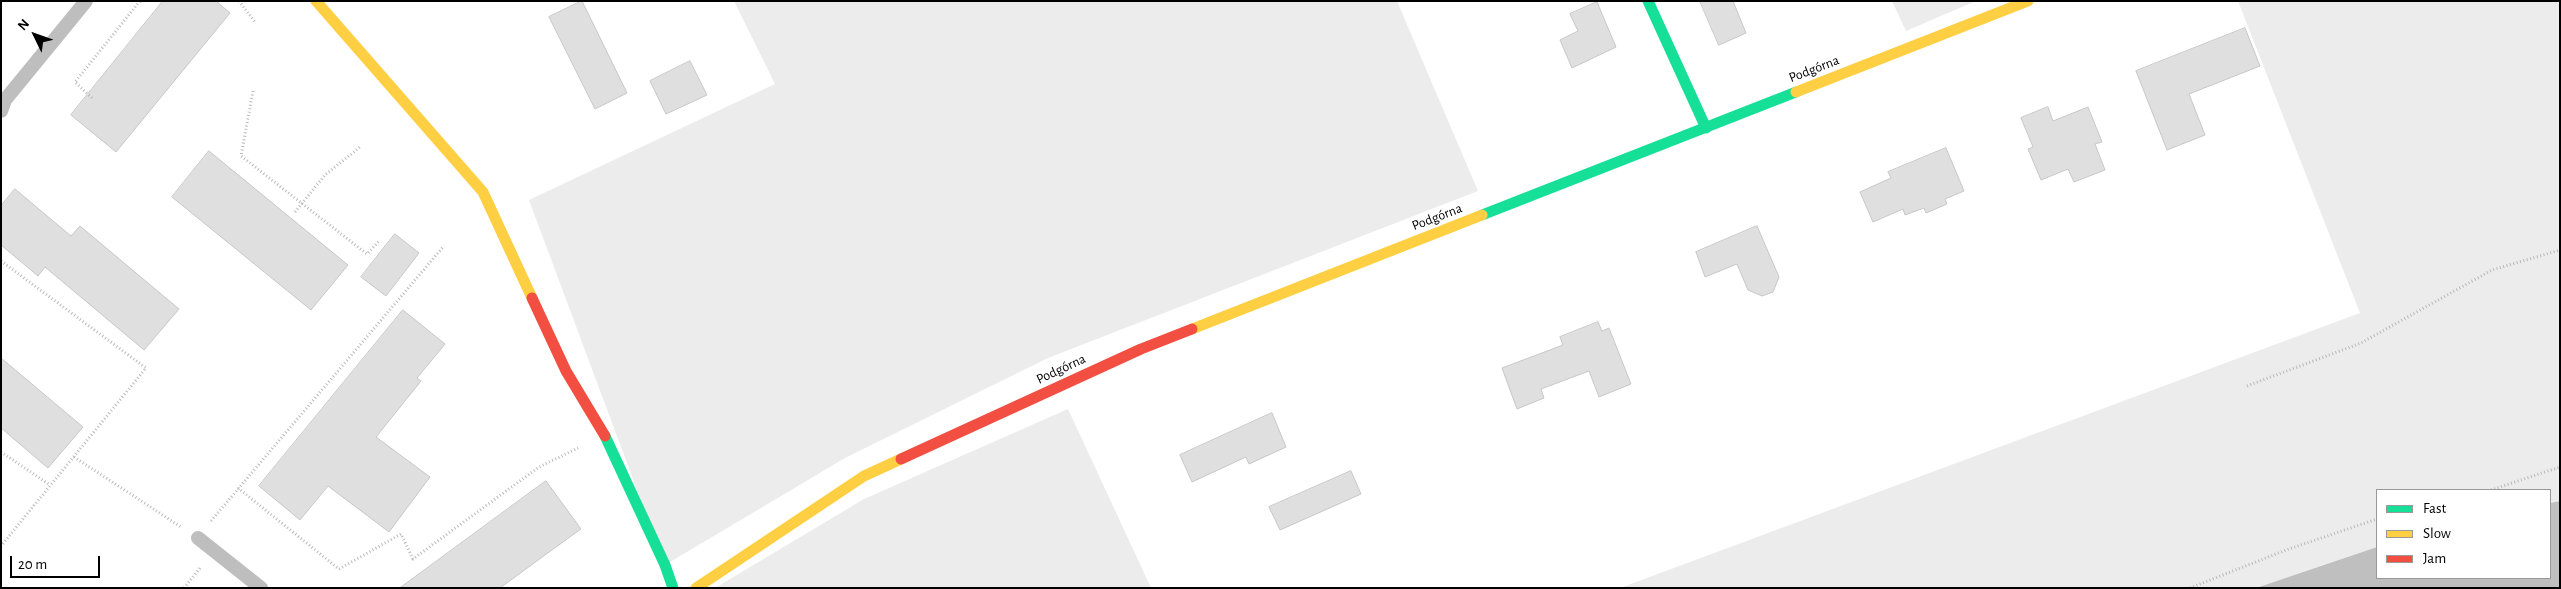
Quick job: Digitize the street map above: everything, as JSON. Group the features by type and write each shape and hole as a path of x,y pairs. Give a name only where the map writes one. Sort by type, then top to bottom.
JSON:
{"street":[{"path":"316,1 483,192 566,371 604,435 665,565 673,588"},
{"path":"1648,1 1706,128"},
{"name":"Podgórna","path":"696,588 864,476 1141,349 2028,1"}],"lane":[{"path":"3,103 86,1"},
{"path":"198,538 261,588"}],"path":[{"path":"92,98 75,82 140,1"},
{"path":"239,1 255,22"},
{"path":"253,91 241,156 367,254 380,240"},
{"path":"295,212 325,175 360,147"},
{"path":"74,457 198,538 238,488 443,247"},
{"path":"2247,386 2361,343 2492,270 2560,250"},
{"path":"1,261 146,368 1,546"},
{"path":"238,488 339,568 401,534 413,559 539,467 604,435"},
{"path":"1,452 50,485"},
{"path":"2494,489 2560,467"},
{"path":"2190,588 2286,550 2376,519"}],"shaded area":[{"path":"734,1 1397,1 1478,191 1048,358 845,458 665,565 529,200 775,84"},
{"path":"1892,1 1976,1 1906,31"},
{"path":"2238,1 2560,1 2560,501 2551,503 2551,489 2376,489 2376,547 2256,588 1620,588 2360,313"},
{"path":"1068,409 1151,588 715,588 864,499"},
{"path":"2560,501 2560,588 2256,588 2376,547 2376,579 2551,579 2551,503"}],"building":[{"path":"163,1 216,1 230,13 116,152 71,115"},
{"path":"582,1 627,93 595,109 549,17"},
{"path":"1700,1 1733,1 1746,33 1719,45"},
{"path":"1597,2 1616,47 1572,68 1560,40 1578,31 1570,14"},
{"path":"2245,28 2260,66 2189,94 2205,135 2167,150 2136,71"},
{"path":"690,61 707,95 666,114 650,81"},
{"path":"2048,107 2053,121 2088,107 2102,142 2095,144 2105,170 2074,182 2068,169 2041,180 2028,149 2033,147 2021,118"},
{"path":"1946,148 1964,191 1945,199 1947,204 1926,213 1924,208 1905,215 1903,209 1873,222 1860,192 1891,178 1888,172"},
{"path":"209,151 348,265 311,310 172,197"},
{"path":"15,189 71,236 80,226 179,309 144,350 45,267 38,276 1,245 1,206"},
{"path":"1757,226 1779,277 1773,292 1762,296 1748,290 1737,264 1705,277 1696,252"},
{"path":"395,234 419,253 386,296 361,277"},
{"path":"403,310 445,344 417,378 421,381 376,437 430,477 389,532 328,486 300,520 259,486"},
{"path":"1598,322 1602,331 1609,328 1631,384 1599,397 1589,371 1541,389 1544,398 1517,409 1502,368 1563,345 1560,337"},
{"path":"1,358 83,427 48,468 1,428"},
{"path":"1272,413 1286,447 1249,464 1246,457 1192,482 1180,455"},
{"path":"1351,471 1361,494 1280,530 1269,507"},
{"path":"546,481 581,529 500,588 400,588"}],"traffic: fast":[{"path":"1648,1 1706,128"},
{"path":"1482,215 1796,92"},
{"path":"605,436 665,565 673,588"}],"traffic: slow":[{"path":"316,1 483,192 532,298"},
{"path":"1796,92 2028,1"},
{"path":"1192,329 1482,215"},
{"path":"696,588 864,476 901,459"}],"traffic: jam":[{"path":"532,298 566,371 605,436"},
{"path":"901,459 1141,349 1192,329"}]}
